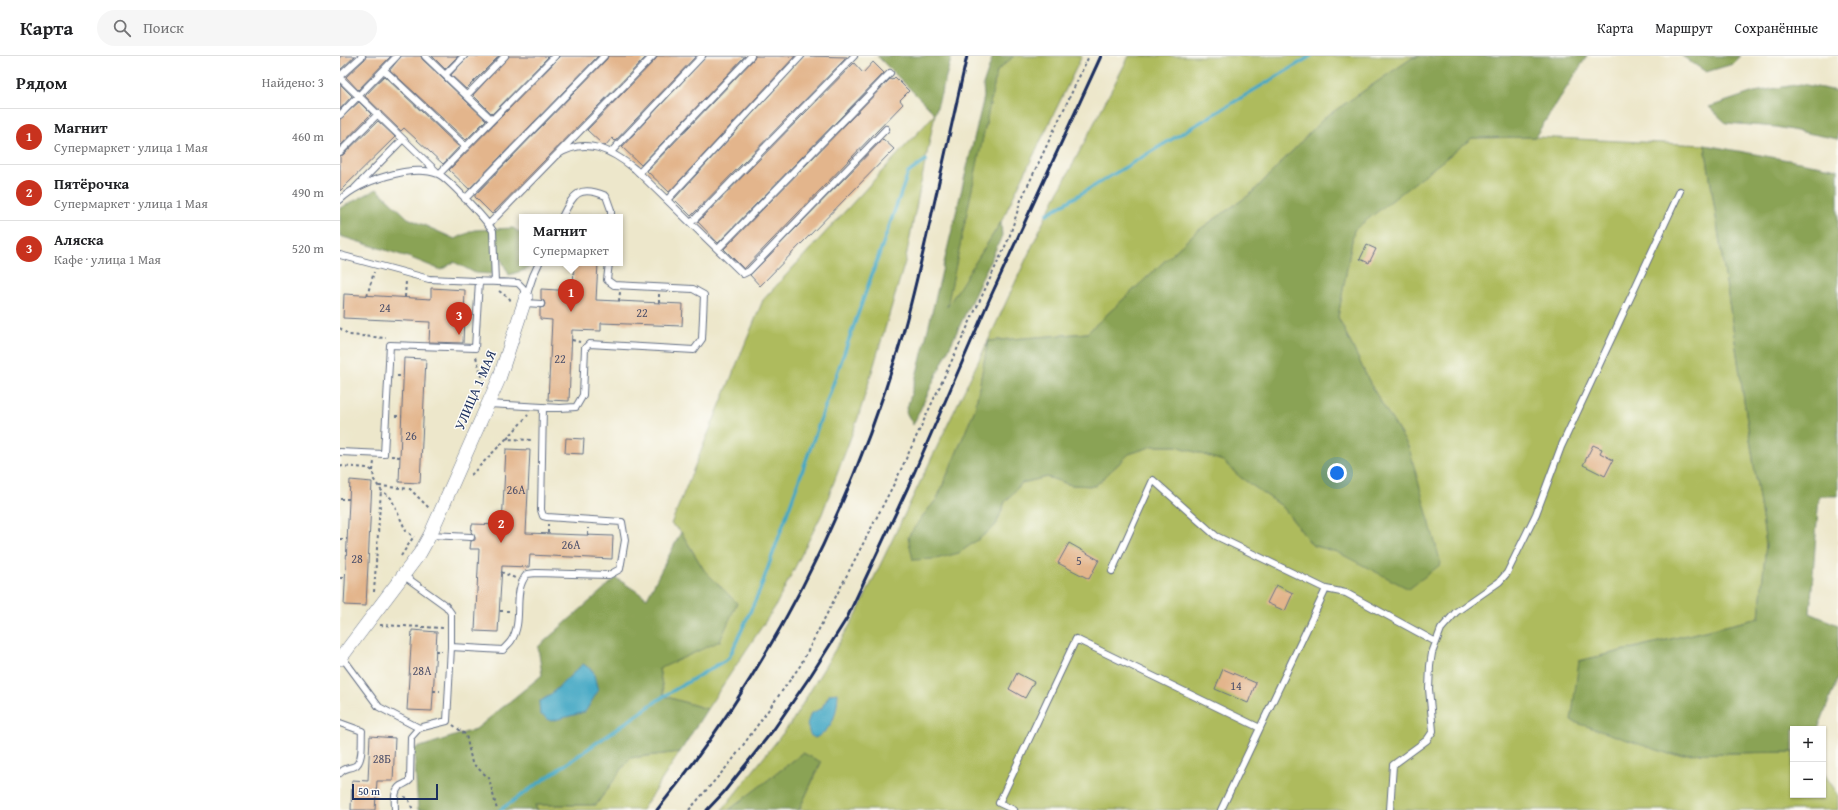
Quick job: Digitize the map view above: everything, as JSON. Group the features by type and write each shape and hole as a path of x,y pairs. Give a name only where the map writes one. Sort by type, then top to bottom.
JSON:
{"street":[{"name":"УЛИЦА 1 МАЯ","path":"341,658 420,553 430,535 499,379 525,300"}],"lane":[{"path":"362,56 340,77 489,224 493,231 495,282"},
{"path":"340,115 397,56"},
{"path":"425,56 492,120"},
{"path":"445,75 464,56"},
{"path":"466,95 505,56"},
{"path":"439,174 555,56"},
{"path":"465,199 604,56"},
{"path":"489,224 653,56"},
{"path":"611,152 702,56"},
{"path":"639,173 751,56"},
{"path":"667,200 801,56"},
{"path":"691,223 854,56"},
{"path":"384,70 466,147"},
{"path":"718,249 890,73"},
{"path":"340,152 378,114"},
{"path":"557,154 576,146 586,146 611,152 639,173 741,273 746,273 886,129"},
{"path":"340,200 403,139"},
{"path":"354,188 412,171 424,171 439,174"},
{"path":"564,214 576,193 583,190 594,191 606,196 611,214"},
{"path":"1390,810 1393,765 1427,740 1432,731 1429,689 1430,666 1441,629 1456,612 1499,582 1507,573 1536,514 1561,447 1680,191"},
{"path":"340,255 429,279 518,283 524,288 525,300"},
{"path":"525,300 538,266"},
{"path":"488,404 536,407 576,407 583,395 585,348 589,344 694,350 702,339 704,295 693,289 614,285 608,280 609,266"},
{"path":"340,452 384,454 390,345 475,348 479,281"},
{"path":"525,300 541,304"},
{"path":"451,647 503,650 512,640 516,631 518,623 519,588 521,581 527,574 609,575 620,569 626,540 622,522 543,516 541,510 543,407"},
{"path":"1112,571 1153,480 1216,536 1326,589 1346,593 1436,642"},
{"path":"430,535 471,537"},
{"path":"395,810 395,794 399,787 406,784 410,780 411,737 419,728 447,721 451,647 451,613 446,606 403,575"},
{"path":"1221,810 1326,589"},
{"path":"1014,810 999,804 1076,639 1260,728"},
{"path":"341,658 379,707 419,728"},
{"path":"340,723 362,732 360,760 356,766 343,769 340,772"}],"path":[{"path":"689,810 731,762 800,666 897,478 1009,238 1021,200 1089,56"},
{"path":"367,296 376,264"},
{"path":"405,297 406,273"},
{"path":"498,290 510,299 511,306"},
{"path":"340,328 349,335 391,338 390,345"},
{"path":"472,348 486,389"},
{"path":"470,476 536,407"},
{"path":"506,439 543,441"},
{"path":"340,466 368,468 373,472 374,480 381,490 391,498 406,531 414,537"},
{"path":"378,486 410,489 430,509"},
{"path":"378,591 374,598 381,490"},
{"path":"340,499 349,499"},
{"path":"427,514 433,502"},
{"path":"398,561 418,531"},
{"path":"340,539 347,539"},
{"path":"501,572 521,581"},
{"path":"340,578 345,578"},
{"path":"367,624 451,629"},
{"path":"447,721 466,735 472,763 489,778 497,810"},
{"path":"395,794 408,798 413,810"}],"green space":[{"path":"877,56 952,56 935,114"},
{"path":"993,56 1014,56 997,71 947,307 1001,222 1002,236 913,425 906,412 920,362 984,97 983,85"},
{"path":"1014,56 1082,56 1001,222 946,309 997,71"},
{"path":"1129,56 1420,56 1412,58 1324,118 1252,193 1196,232 1087,333 988,341 1047,214"},
{"path":"1420,56 1587,56 1535,137 1472,138 1354,230 1338,317 1373,389 1409,448 1441,564 1409,589 1337,552 1312,545 1282,506 1240,477 1223,461 1177,446 1153,446 1129,454 1095,486 1071,485 1047,477 1022,483 1005,502 996,525 979,539 959,553 936,559 913,560 908,537 937,499 975,409 988,341 1087,333 1196,232 1252,193 1324,118 1412,58"},
{"path":"1682,56 1741,56 1733,64 1706,72"},
{"path":"1801,84 1838,91 1838,139 1776,127 1726,123 1709,107 1754,92"},
{"path":"935,114 905,262 858,418 822,514 775,607 707,709 664,696 659,668 696,652 737,603 704,570 681,532 671,524 763,300"},
{"path":"1535,137 1705,145 1766,544 1759,618 1579,661 1669,754 1790,752 1790,798 1826,798 1826,776 1838,794 1838,810 799,810 821,763 803,753 729,810 722,810 791,723 857,613 988,341 975,409 937,499 921,518 959,553 996,525 1005,502 1022,483 1047,477 1071,485 1095,486 1129,454 1153,446 1177,446 1223,461 1240,477 1282,506 1312,545 1337,552 1409,448 1373,389 1338,317 1354,229 1472,138","holes":["830,694 821,735 821,709"]},
{"path":"1705,145 1838,169 1838,496 1819,496 1810,613 1838,625 1838,678 1819,726 1790,726 1790,752 1669,754 1571,721 1579,661 1759,618 1766,544"},
{"path":"377,189 408,218 455,239 474,230 513,228 519,232 519,266 528,266 528,269 509,275 498,253 492,274 475,273 454,262 441,270 411,258 340,236 340,208"},
{"path":"681,532 704,570 737,603 720,641 659,669 664,696 707,709 680,752 630,758 596,805 535,805 537,810 418,810 414,749 476,729 542,675 538,647 616,578 647,598","holes":["583,664 593,671 539,702 549,696"]},
{"path":"680,752 642,810 537,810 535,805 596,805 630,758"},
{"path":"803,753 821,762 799,810 729,810"}],"water":[{"path":"583,664 593,671 598,691 585,712 551,721 540,714 539,702 549,696"},
{"path":"838,693 837,707 830,725 815,738 810,735 807,724 811,713 821,709 830,694"}],"building":[{"path":"340,56 355,56 340,70"},
{"path":"366,56 391,56 358,90 346,77 365,59"},
{"path":"401,56 421,56 422,59 486,120 466,140 390,70"},
{"path":"432,56 458,56 445,69"},
{"path":"468,56 499,56 466,89 451,75"},
{"path":"509,56 549,56 492,114 473,95"},
{"path":"559,56 598,56 469,189 449,170 558,59"},
{"path":"608,56 647,56 492,214 475,197 475,195 607,59"},
{"path":"657,56 696,56 615,141 612,138 605,146 603,145 587,130 656,59"},
{"path":"706,56 745,56 641,165 622,147"},
{"path":"755,56 795,56 669,192 647,171 754,59"},
{"path":"805,56 847,57 691,216 674,199"},
{"path":"873,62 884,73 718,243 698,222 854,63 863,73"},
{"path":"384,76 459,147 443,164 404,128 401,131 365,96"},
{"path":"895,77 909,91 900,100 903,104 744,269 724,249 890,79 892,80"},
{"path":"340,84 352,96 340,109"},
{"path":"359,102 371,114 340,146 340,119"},
{"path":"378,121 395,137 340,191 340,156 343,155"},
{"path":"883,139 894,149 760,286 750,275"},
{"path":"1367,245 1376,249 1369,263 1360,259"},
{"path":"574,266 598,266 596,300 683,304 682,326 601,323 601,331 572,330 569,401 548,400 552,320 540,319 540,308 544,307 545,304 541,299 541,289 573,291"},
{"path":"431,288 465,290 463,343 429,342 430,322 343,318 344,294 431,299"},
{"path":"404,358 426,359 420,483 399,482"},
{"path":"566,438 584,439 583,454 565,453"},
{"path":"1593,445 1602,449 1600,453 1613,460 1605,476 1583,465"},
{"path":"506,449 530,450 526,533 613,536 612,559 530,555 529,567 502,566 498,632 475,631 479,549 470,549 471,541 475,540 475,537 471,532 472,524 502,525"},
{"path":"350,480 372,482 366,606 344,605"},
{"path":"1069,543 1099,560 1089,579 1058,563"},
{"path":"1276,585 1293,593 1285,611 1267,603"},
{"path":"412,630 437,632 432,711 407,710"},
{"path":"1223,669 1256,683 1248,703 1215,689"},
{"path":"1017,673 1034,682 1025,698 1009,689"},
{"path":"370,736 395,738 393,781 377,781 375,810 351,810 352,780 368,781"}],"waterway":[{"path":"1047,214 1311,56"},
{"path":"500,810 664,696 729,658 760,590 908,173 926,160"}],"railway":[{"path":"657,810 697,758 734,704 768,649 800,592 854,473 878,412 907,318 967,56"},
{"path":"707,810 724,792 774,729 811,675 847,618 908,487 990,298 1101,56"}],"place":[{"name":"Магнит","path":"571,312"},
{"name":"Аляска","path":"459,335"},
{"name":"Пятёрочка","path":"501,543"}]}
